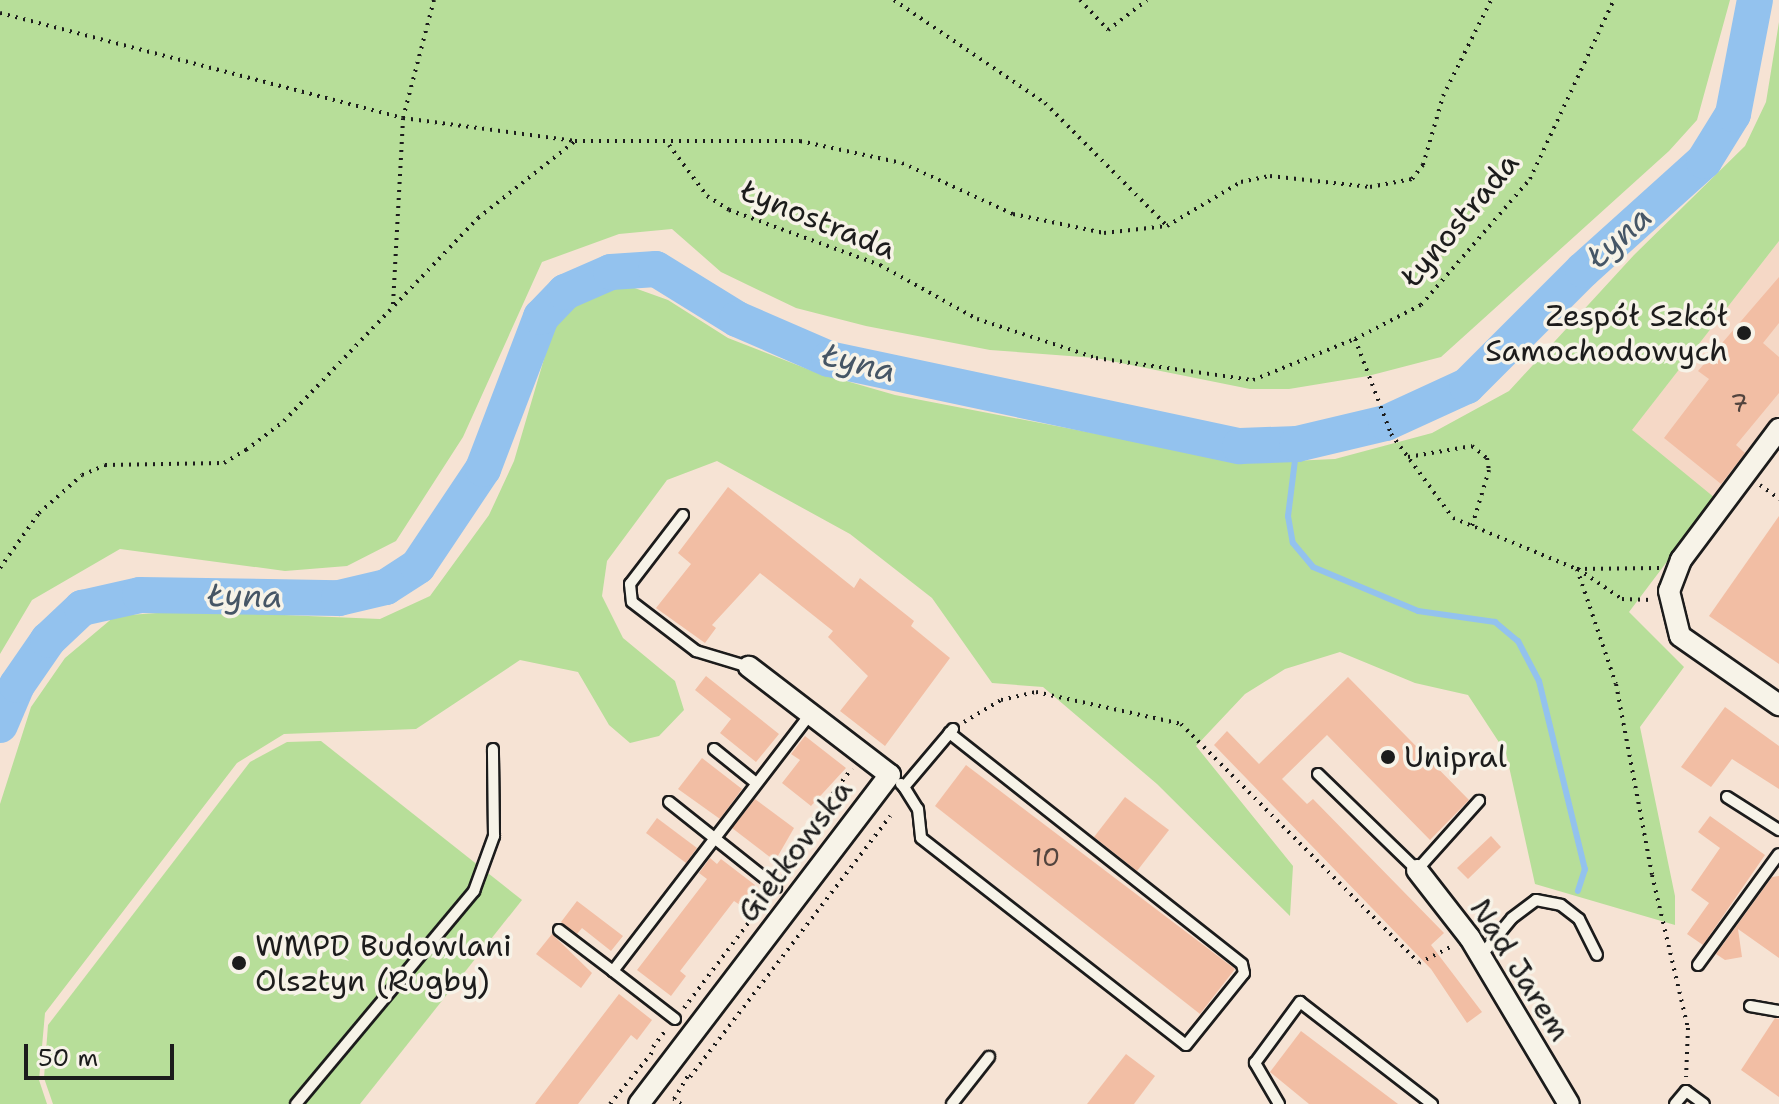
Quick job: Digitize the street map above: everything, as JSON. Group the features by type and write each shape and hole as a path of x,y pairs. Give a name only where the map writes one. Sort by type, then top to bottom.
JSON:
{"street":[{"path":"1779,429 1677,568 1669,591 1680,636 1779,705"},
{"name":"Gietkowska","path":"644,1102 897,781 749,667"},
{"name":"Nad Jarem","path":"1417,870 1470,938 1569,1104"}],"lane":[{"path":"683,515 630,584 632,602 696,651 749,667"},
{"path":"613,971 810,714"},
{"path":"951,731 1242,964 1244,973 1186,1045 921,838 918,809 897,781 951,731"},
{"path":"296,1104 474,891 494,836 493,749"},
{"path":"714,749 756,783"},
{"path":"1318,774 1417,870 1479,801"},
{"path":"1727,797 1779,830"},
{"path":"669,802 776,887"},
{"path":"1698,965 1779,854"},
{"path":"1480,957 1512,918 1536,900 1561,905 1579,919 1597,955"},
{"path":"559,930 675,1019"},
{"path":"1279,1104 1255,1063 1300,1002 1432,1104"},
{"path":"1750,1006 1779,1011"},
{"path":"952,1104 989,1057"},
{"path":"1675,1104 1686,1091 1704,1104"}],"path":[{"path":"393,307 403,118 434,0"},
{"path":"894,0 1045,103 1167,226"},
{"path":"1080,0 1108,30 1147,0"},
{"path":"0,13 403,118 575,141 668,144 800,141 902,163 1013,214 1104,233 1167,226 1241,182 1270,176 1370,187 1412,179 1423,165 1448,85 1491,0"},
{"name":"Łynostrada","path":"668,144 707,196 729,210 880,265 977,319 1096,358 1253,380 1355,339 1421,305 1530,179 1614,0"},
{"path":"0,568 39,513 82,475 105,465 224,463 246,450 284,421 478,218 575,141"},
{"path":"1355,339 1391,434 1453,518 1577,569 1622,599 1662,601"},
{"path":"1408,457 1472,446 1487,458 1489,470 1472,526"},
{"path":"1763,488 1779,499"},
{"path":"1577,569 1677,568"},
{"path":"1577,569 1616,684 1652,875 1688,1028 1686,1091"},
{"path":"951,731 1001,700 1036,692 1181,724 1419,963 1470,938"},
{"path":"610,1104 785,875 794,845 862,755"},
{"path":"681,1104 674,1099 890,816"},
{"path":"653,1047 663,1056"},
{"path":"681,1070 690,1077"}],"shaded area":[{"name":"Zespół Szkół Samochodowych","path":"1779,241 1779,414 1668,560 1631,431"}],"green space":[{"path":"0,0 1730,0 1697,120 1669,151 1441,357 1368,376 1289,389 1250,389 1096,358 990,350 866,326 796,308 721,272 672,229 619,234 542,262 463,437 396,541 347,566 285,571 120,549 32,600 0,654"},
{"path":"1779,22 1779,241 1632,430 1715,498 1629,612 1684,667 1640,727 1675,896 1675,925 1535,884 1506,753 1468,695 1415,683 1340,652 1285,669 1245,694 1196,746 1293,866 1290,916 1157,784 1043,687 992,683 932,598 850,534 717,461 667,480 607,561 602,596 623,638 675,681 684,710 659,736 630,743 609,725 578,672 520,660 416,729 284,734 237,763 45,1013 39,1080 47,1104 0,1104 0,804 31,707 65,658 115,616 185,611 380,619 430,596 489,515 514,461 554,325 589,290 629,286 668,300 728,338 815,372 895,395 1249,463 1335,459 1432,433 1509,391 1634,255 1745,146 1766,102"},
{"name":"WMPD Budowlani Olsztyn (Rugby)","path":"321,741 522,900 360,1104 53,1104 44,1078 48,1025 250,762 287,742"}],"building":[{"path":"1779,277 1779,323 1763,343 1779,357 1779,393 1736,445 1745,453 1721,484 1664,438 1709,379 1698,371"},
{"path":"728,487 854,588 860,578 914,621 911,626 950,658 885,746 840,711 868,676 828,637 833,631 760,573 712,625 716,628 705,643 656,608 691,564 678,553"},
{"path":"1779,516 1779,664 1709,616"},
{"path":"706,676 779,734 756,762 720,733 731,719 695,690"},
{"path":"1348,677 1469,800 1430,840 1327,735 1282,779 1307,804 1313,799 1444,933 1431,945 1482,1012 1467,1023 1431,969 1214,745 1227,731 1259,764"},
{"path":"1725,707 1779,746 1779,789 1732,759 1711,787 1681,767"},
{"path":"805,736 846,768 811,806 782,783 800,760 791,754"},
{"path":"702,758 742,789 720,819 678,789"},
{"path":"966,765 1235,969 1200,1014 935,806"},
{"path":"1125,797 1169,830 1137,871 1094,837"},
{"path":"755,799 794,828 775,861 732,828"},
{"path":"1710,816 1765,855 1703,945 1687,934 1709,903 1691,890 1720,848 1698,832"},
{"path":"657,818 697,848 686,863 646,833"},
{"path":"1491,836 1501,847 1468,879 1457,868"},
{"path":"710,858 717,864 721,859 755,885 740,905 734,901 680,971 686,976 671,996 637,970 707,879 699,873"},
{"path":"1779,876 1779,958 1738,929 1742,957 1725,960 1716,954 1772,877"},
{"path":"577,901 623,936 611,951 582,928 577,934 561,922"},
{"path":"552,934 592,973 581,988 536,954"},
{"path":"619,994 652,1020 637,1040 631,1035 578,1104 535,1104"},
{"path":"1775,1018 1779,1019 1779,1097 1741,1070"},
{"path":"1301,1031 1398,1104 1309,1104 1270,1072"},
{"path":"1126,1054 1155,1076 1134,1104 1087,1104"}],"waterway":[{"name":"Łyna","path":"0,725 17,685 48,640 82,608 140,595 339,598 386,587 418,566 483,469 541,317 565,292 611,272 656,269 737,319 829,359 1240,446 1297,444 1386,423 1467,386 1583,270 1704,161 1733,114 1755,0"},
{"path":"1297,444 1288,516 1293,543 1313,567 1418,611 1495,622 1518,641 1539,681 1585,869 1578,891"}],"place":[{"name":"Zespół Szkół Samochodowych","path":"1744,333"},
{"name":"Unipral","path":"1388,757"},
{"name":"WMPD Budowlani Olsztyn (Rugby)","path":"239,963"}]}
